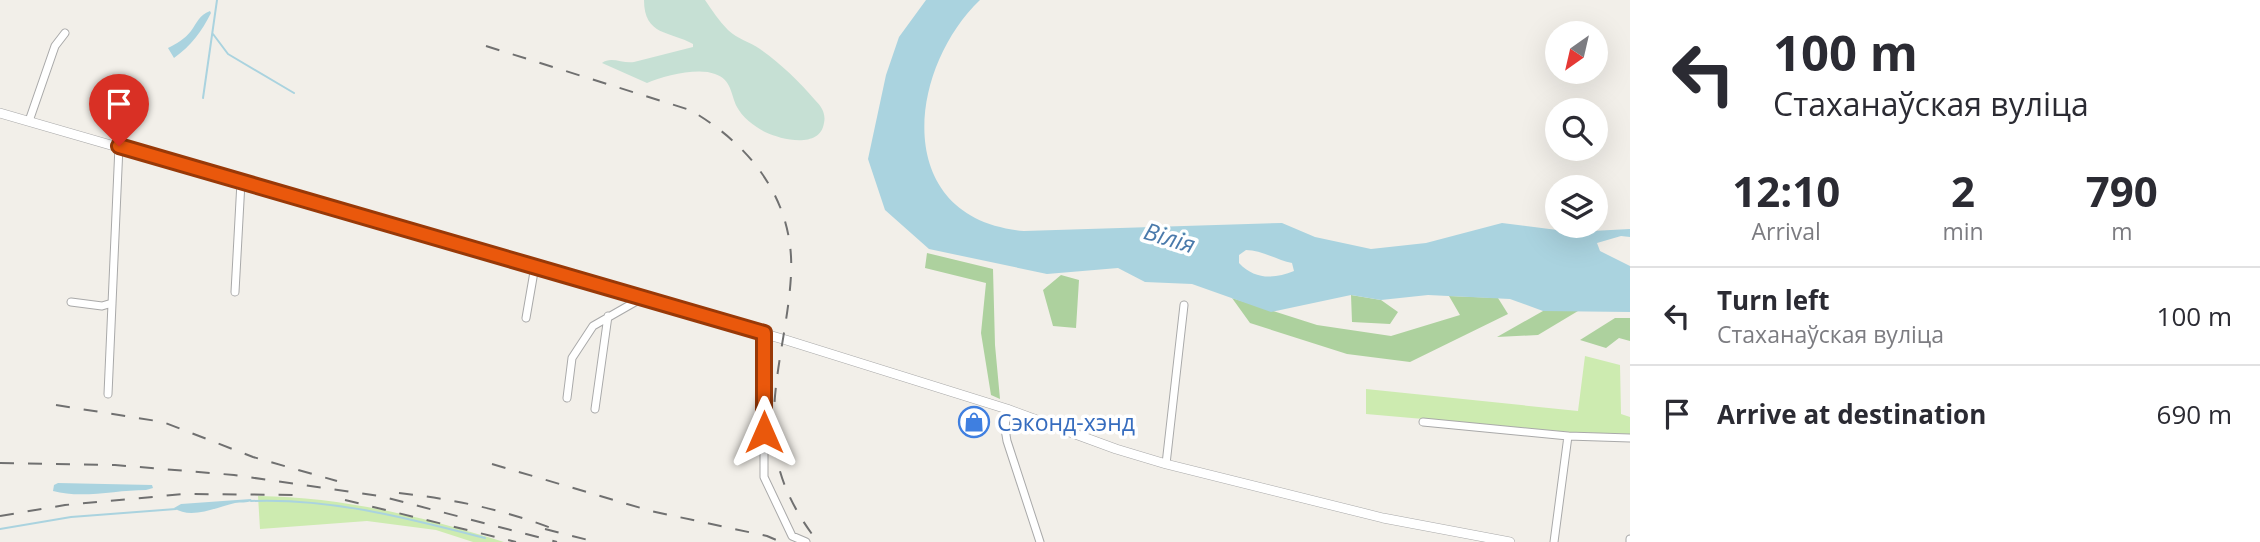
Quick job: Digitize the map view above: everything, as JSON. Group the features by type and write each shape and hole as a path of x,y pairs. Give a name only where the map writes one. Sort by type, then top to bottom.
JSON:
{"street":[{"path":"29,121 55,46 65,33"},
{"path":"0,113 764,333 1007,409 1116,449 1166,464 1465,538 1510,542"},
{"path":"108,394 119,146"},
{"path":"235,292 241,182"},
{"path":"526,318 535,266"},
{"path":"567,398 572,358 593,326 643,298"},
{"path":"71,302 102,306 112,303"},
{"path":"1166,464 1184,305"},
{"path":"595,409 608,316"},
{"path":"764,333 764,477 792,536 806,542"},
{"path":"1007,409 1005,435 1040,542"},
{"path":"1423,422 1568,436 1630,438"},
{"path":"1554,542 1568,436"}],"green space":[{"path":"644,0 705,0 728,30 760,49 796,79 823,111 824,123 821,131 808,139 799,140 781,138 765,132 742,114 728,83 715,74 690,72 647,83 602,63 609,60 634,62 693,47 693,44 653,26 645,12"},
{"path":"927,253 993,269 1000,399 991,395 981,333 986,283 925,268"},
{"path":"1061,275 1079,280 1076,328 1053,326 1043,290"},
{"path":"1351,295 1381,300 1398,312 1390,324 1352,322"},
{"path":"1449,296 1498,298 1508,314 1410,362 1347,354 1250,323 1232,298 1317,325 1391,336 1460,315"},
{"path":"1543,311 1578,311 1538,335 1497,337"},
{"path":"1615,318 1630,318 1630,341 1619,338 1606,348 1580,340"},
{"path":"1585,356 1620,365 1621,414 1630,417 1630,434 1570,432 1366,414 1366,389 1578,411"},
{"path":"258,496 352,504 444,524 504,542 473,542 436,530 367,521 260,529"}],"water":[{"name":"Вілія","path":"926,0 980,0 955,30 937,64 927,101 925,138 933,172 951,200 981,221 1024,231 1282,223 1315,237 1371,249 1426,243 1502,223 1545,228 1545,238 1608,238 1608,230 1630,229 1630,237 1621,236 1597,243 1600,251 1630,266 1630,312 1543,311 1510,299 1428,295 1381,300 1351,295 1271,312 1192,284 1145,282 1118,268 1047,274 929,249 885,210 868,159 886,75 899,37","holes":["1246,250 1292,263 1294,271 1279,276 1258,275 1239,263 1239,255"]},
{"path":"210,11 208,20 196,38 174,58 168,48 186,36 201,17"},
{"path":"54,485 152,485 153,488 76,494 53,491"},
{"path":"251,499 250,502 196,513 174,508 181,504"}],"waterway":[{"path":"203,98 217,0"},
{"path":"213,34 228,54 294,93"},
{"path":"251,501 340,506 485,538"},
{"path":"0,529 71,517 176,509"}],"railway":[{"path":"486,46 690,110 732,140 765,178 777,200 790,248 789,296 775,402 775,445 789,496 818,542"},
{"path":"56,405 163,422 253,457 337,481"},
{"path":"0,463 115,465 234,475 380,496 557,542"},
{"path":"492,464 651,511 767,536 781,542"},
{"path":"399,493 479,506 556,530"},
{"path":"0,516 65,505 184,494 306,495"},
{"path":"345,500 516,542"},
{"path":"545,529 596,542"}],"place":[{"name":"Сэконд-хэнд","path":"974,422"}],"route":[{"path":"119,146 764,333 764,432"}]}
